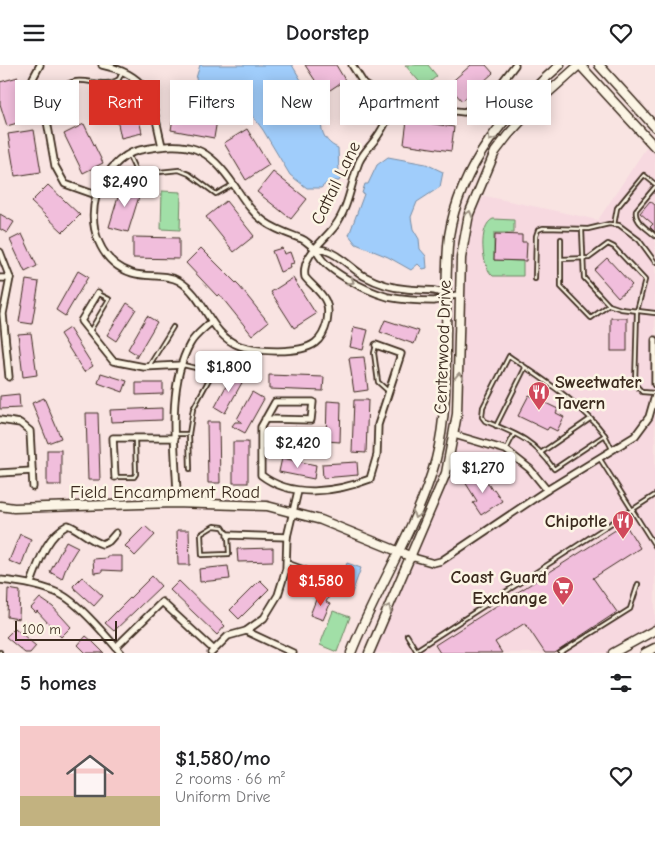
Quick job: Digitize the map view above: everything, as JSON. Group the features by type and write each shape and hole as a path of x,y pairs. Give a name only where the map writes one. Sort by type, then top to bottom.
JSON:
{"street":[{"path":"34,80 40,65"},
{"path":"102,65 123,69 142,83 150,99 162,146"},
{"path":"352,65 361,80"},
{"path":"457,111 464,112 487,102 515,65"},
{"name":"Centerwood Drive","path":"351,653 362,625 412,527 436,458 446,395 446,295 450,235 464,186 480,155 511,111 560,65"},
{"path":"579,65 655,147"},
{"name":"Centerwood Drive","path":"369,653 412,557 446,473 454,435 458,392 461,258 469,214 495,152 522,118 579,65"},
{"path":"599,65 655,127"},
{"path":"48,125 55,166 65,184 96,195"},
{"name":"Cattail Lane","path":"212,322 231,342 255,349 293,350 316,343 326,328 328,309 325,300 309,283 304,270 316,249 336,225 348,199 360,162 384,125"},
{"path":"174,503 177,492 175,399 182,365 190,343 212,322 192,291 179,281 168,277 131,273 111,261 98,243 93,222 96,195 108,175 128,155 162,146 190,146 210,156 250,208 264,221 283,232 304,240 316,249 328,251 366,277 385,285 406,289 440,291 446,295 460,295"},
{"path":"316,249 318,256 335,271 356,285 387,296 439,301 446,295"},
{"path":"0,252 10,278 3,314 3,349 9,377"},
{"path":"0,278 10,278"},
{"path":"98,293 81,321 113,361 148,367 182,365"},
{"path":"655,339 655,384"},
{"path":"265,419 311,420 313,402 275,402 265,419 261,427 261,475 272,483 298,491 346,489 370,479 377,455 378,425 402,354 376,345"},
{"path":"412,557 433,563 441,561 635,436 648,417 655,395"},
{"path":"0,420 20,423 30,431 33,487"},
{"path":"454,435 506,451 530,469 547,491"},
{"path":"115,477 113,438 175,436"},
{"path":"0,473 32,471"},
{"path":"116,647 162,602 212,652 228,636 246,631 264,618 278,595 286,562 287,537 298,491"},
{"name":"Field Encampment Road","path":"0,506 14,508 174,503 251,505 294,512 320,520 412,557"},
{"path":"31,583 43,550 60,529 68,525 80,529 94,542 102,545 109,541 116,533"},
{"path":"228,535 287,537"},
{"path":"0,579 31,583 62,594 88,617 121,653"},
{"path":"613,653 655,630"},
{"path":"246,631 293,653"},
{"path":"645,653 655,648"}],"lane":[{"path":"79,81 113,83 118,79 123,69"},
{"path":"128,155 135,169 140,174 179,170 189,174 216,194 233,184"},
{"path":"614,225 617,208 644,175 655,185 636,210 635,215 638,222 655,236"},
{"path":"535,279 538,230 543,228 582,229 614,225 628,230 639,240 655,262"},
{"path":"582,229 584,278 609,305 655,313"},
{"path":"561,239 561,287 591,318 609,305"},
{"path":"561,259 589,258 608,244 614,247 645,280 637,311 635,384 642,392 655,395"},
{"path":"90,332 109,299 98,293"},
{"path":"148,367 173,327"},
{"path":"376,345 374,353 378,382 388,391"},
{"path":"605,435 554,469 542,452 514,433 485,421 482,417 483,407 508,356 567,397 605,435 613,450"},
{"path":"182,365 213,372 193,409 189,434 190,469"},
{"path":"496,426 525,368"},
{"path":"542,452 590,419"},
{"path":"506,451 514,433"},
{"path":"175,436 189,434"},
{"path":"115,477 134,477 136,474 135,438"},
{"path":"599,458 655,546"},
{"path":"407,635 417,651 655,495"},
{"path":"214,527 223,527 228,535 228,554 202,555 202,534 214,527"},
{"path":"286,562 308,570"},
{"path":"560,653 630,609 638,585"}],"shaded area":[{"path":"650,142 655,146 655,632 616,653 370,653 446,473 455,435 460,295 469,214 485,196 598,220"}],"green space":[{"path":"405,65 428,65 437,76 432,80 418,80"},
{"path":"162,191 181,192 180,230 161,229"},
{"path":"493,219 514,220 514,233 494,233 494,260 523,261 523,276 493,276 489,271 484,256 483,237 488,223"},
{"path":"333,611 350,617 337,652 320,645"}],"water":[{"path":"200,65 292,65 301,80 263,80 263,125 321,125 324,136 332,145 338,148 339,172 342,176 339,181 329,181 321,188 307,188 290,175 253,117 253,80 196,80"},
{"path":"388,157 426,164 443,172 440,187 417,202 411,217 413,229 419,239 420,249 426,256 427,268 423,269 418,264 411,270 388,257 356,244 349,235 364,194 362,193 365,184 368,184 377,165"},
{"path":"347,563 361,568 352,593 337,588"}],"building":[{"path":"305,65 336,65 345,80 340,80 340,83 330,90 330,80 315,80"},
{"path":"471,65 486,65 493,73 485,80 467,80 467,96 462,101 457,95 457,80 454,80"},
{"path":"18,77 19,80 15,80 15,124 7,126 0,104 0,82"},
{"path":"84,124 103,163 83,173 64,134"},
{"path":"118,125 140,125 142,133 121,138"},
{"path":"172,125 216,125 214,138 171,130"},
{"path":"406,125 454,127 451,151 404,144"},
{"path":"247,129 269,165 246,180 224,143"},
{"path":"34,130 41,172 15,176 8,134"},
{"path":"273,172 307,199 291,219 257,192"},
{"path":"122,184 141,190 128,232 109,227"},
{"path":"48,185 80,215 63,232 31,202"},
{"path":"226,201 254,236 234,252 206,217"},
{"path":"650,201 655,205 655,232 650,227 653,224 640,213"},
{"path":"0,214 14,222 7,233 0,229"},
{"path":"22,234 37,266 25,272 10,240"},
{"path":"495,234 522,235 522,242 527,242 526,261 494,260"},
{"path":"133,237 179,238 179,259 133,258"},
{"path":"201,248 240,287 268,322 252,335 219,294 217,296 186,263"},
{"path":"282,248 284,254 290,252 294,263 290,264 291,268 280,272 272,251"},
{"path":"607,258 632,285 618,297 594,270"},
{"path":"78,271 88,277 65,316 56,310"},
{"path":"293,278 316,314 294,328 271,292"},
{"path":"26,280 39,282 32,324 19,322"},
{"path":"127,303 136,309 116,341 107,335"},
{"path":"147,316 157,322 136,358 136,354 128,349"},
{"path":"611,318 627,318 627,351 611,351"},
{"path":"385,320 419,331 414,344 380,332"},
{"path":"354,327 368,330 363,350 350,347"},
{"path":"69,328 93,366 84,372 60,334"},
{"path":"31,333 37,375 23,377 18,334"},
{"path":"364,357 368,390 354,392 349,358"},
{"path":"101,373 127,381 123,392 98,383"},
{"path":"233,373 244,379 225,413 215,407"},
{"path":"269,375 324,377 323,391 269,389"},
{"path":"136,383 163,383 163,394 136,395"},
{"path":"252,392 264,399 245,433 232,426 235,422 242,422 237,419"},
{"path":"19,394 20,408 0,409 0,396"},
{"name":"Sweetwater Tavern","path":"529,395 558,409 556,413 564,417 557,431 549,427 547,430 518,416"},
{"path":"44,398 61,438 48,443 32,403"},
{"path":"354,400 368,400 366,453 352,452"},
{"path":"327,401 341,402 340,442 326,441"},
{"path":"162,408 162,420 111,422 110,410"},
{"path":"86,413 98,413 100,480 88,480"},
{"path":"207,422 219,422 220,483 208,483"},
{"path":"267,432 315,433 315,446 267,446"},
{"path":"233,442 248,442 248,483 233,483"},
{"path":"47,450 61,450 61,485 47,485"},
{"path":"282,458 316,465 314,479 279,472"},
{"path":"357,462 358,475 323,478 322,464"},
{"path":"481,472 492,490 494,489 502,501 481,515 473,503 477,501 465,482"},
{"path":"625,524 640,548 593,578 617,612 555,653 545,653 525,623 495,642 502,653 440,653 435,645"},
{"path":"145,526 155,535 135,556 125,546"},
{"path":"177,530 189,530 190,565 178,565"},
{"path":"20,534 31,539 21,566 9,561"},
{"path":"66,541 78,547 67,565 62,579 50,572"},
{"path":"273,548 273,561 238,562 237,549"},
{"path":"107,556 122,556 122,571 102,570 102,572 94,573 93,559 107,558"},
{"path":"228,566 230,579 200,582 199,569"},
{"path":"152,576 161,586 114,631 105,623"},
{"path":"82,577 103,596 94,606 73,586"},
{"path":"260,580 269,589 239,619 230,610"},
{"path":"179,581 225,626 217,635 170,590"},
{"path":"8,589 20,591 19,619 7,617"},
{"path":"319,592 329,596 326,602 330,604 323,620 310,615"},
{"path":"40,598 53,607 71,627 61,637 37,611 36,613 31,608"},
{"path":"15,628 36,646 30,653 25,653 6,637"},
{"path":"86,636 104,653 86,653 78,645"}],"place":[{"name":"Sweetwater Tavern","path":"539,411"},
{"name":"Chipotle","path":"623,540"},
{"name":"Coast Guard Exchange","path":"563,606"}]}
